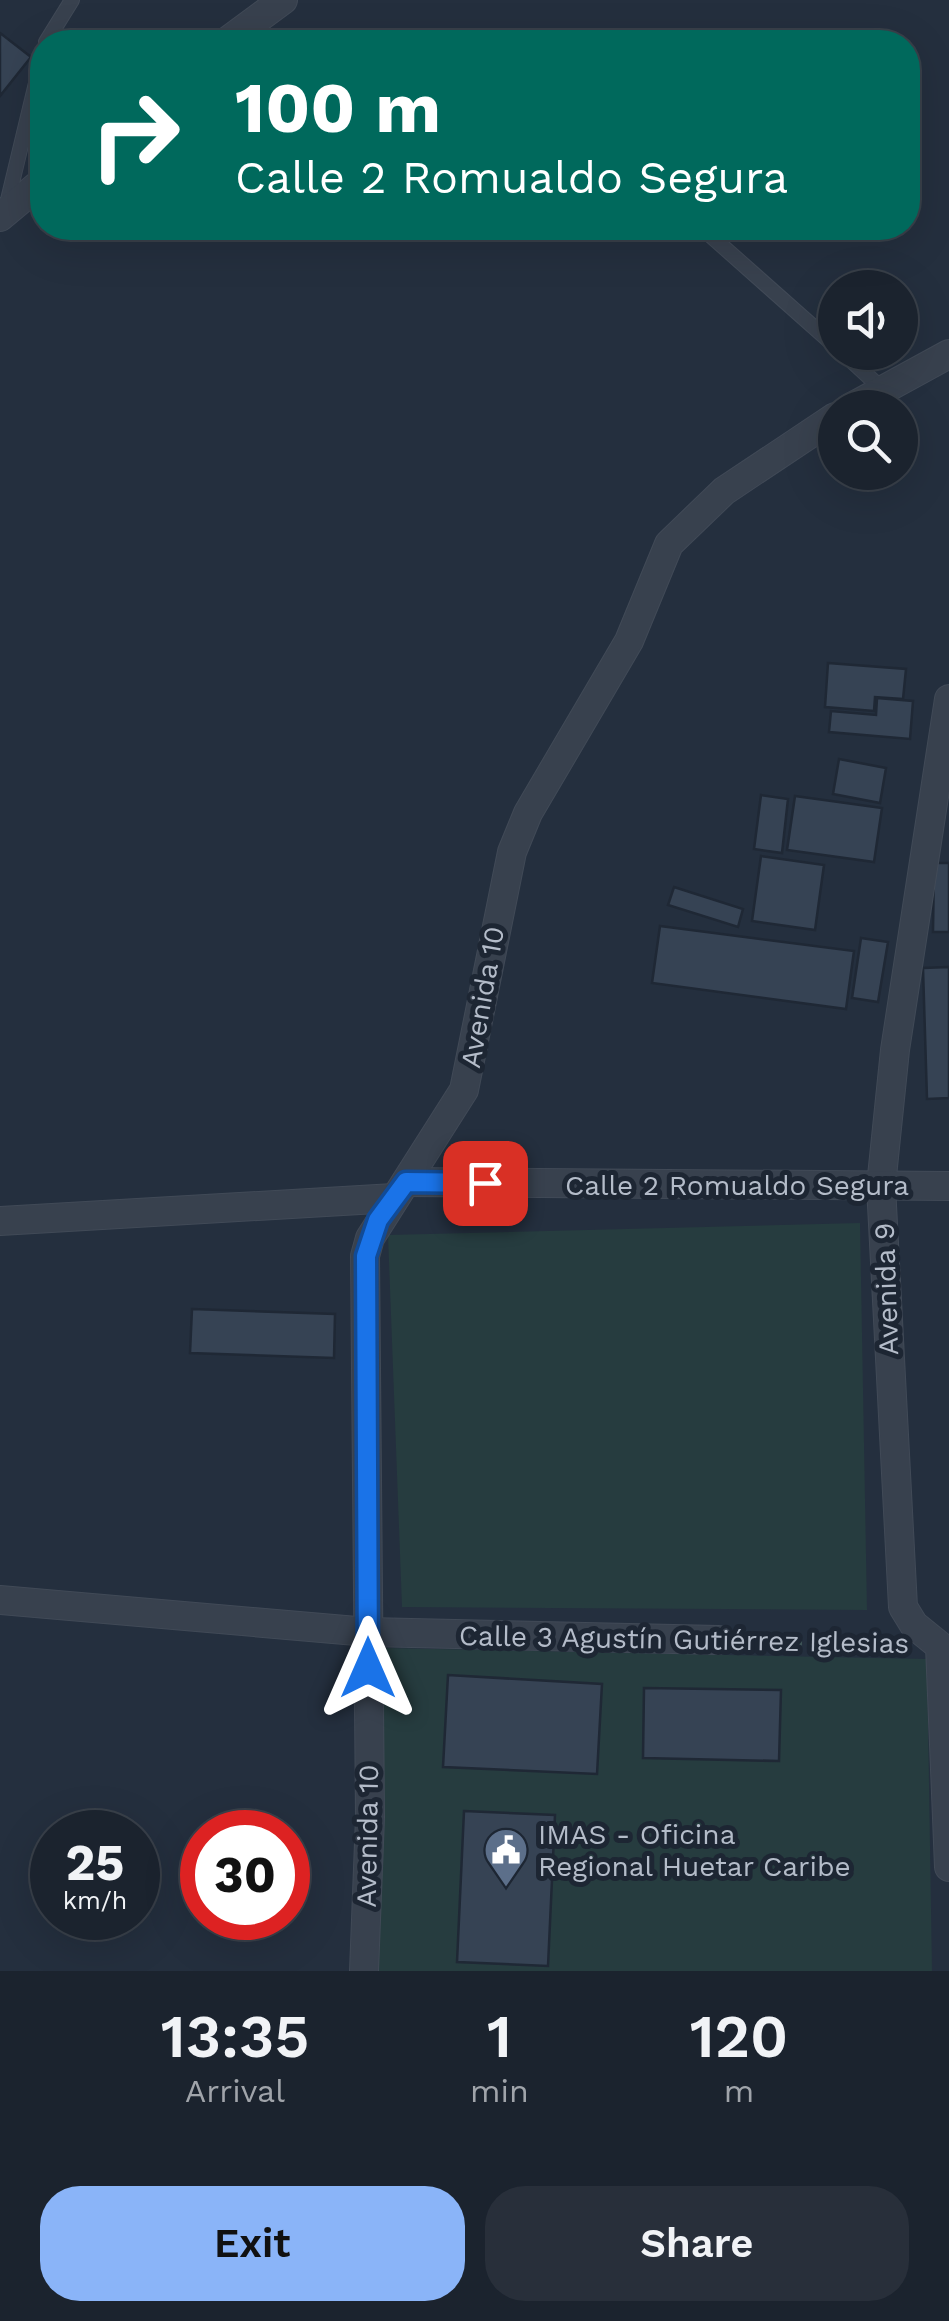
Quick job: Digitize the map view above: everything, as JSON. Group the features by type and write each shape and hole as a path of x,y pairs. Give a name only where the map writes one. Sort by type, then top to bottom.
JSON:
{"street":[{"path":"243,30 284,0"},
{"path":"3,214 30,192"},
{"path":"878,390 949,354"},
{"name":"Avenida 10","path":"364,1971 370,1817 366,1256 370,1238 468,1079 499,899 520,831 629,641 668,544 724,491 818,428"},
{"name":"Avenida 9","path":"944,1646 914,1625 903,1608 881,1186 895,1050 949,699"},
{"name":"Calle 2 Romualdo Segura","path":"0,1221 400,1190 949,1186"},
{"name":"Calle 3 Agustín Gutiérrez Iglesias","path":"0,1600 368,1632 718,1640"},
{"path":"944,1646 949,1867"}],"lane":[{"path":"53,30 72,0"},
{"path":"3,214 30,106"},
{"path":"716,240 818,331"},
{"path":"862,370 881,388"}],"path":[{"name":"Calle 3 Agustín Gutiérrez Iglesias","path":"718,1640 944,1646"}],"green space":[{"path":"860,1223 867,1610 402,1607 388,1235"},
{"path":"385,1648 927,1659 932,1971 378,1971","holes":["464,1812 554,1815 548,1966 457,1961"]}],"building":[{"path":"0,33 30,58 0,96"},
{"path":"828,663 906,669 903,699 875,697 874,711 825,707"},
{"path":"877,698 913,701 910,739 829,732 831,711 876,715"},
{"path":"839,759 886,768 880,803 833,794"},
{"path":"761,795 788,799 782,853 754,849"},
{"path":"795,796 882,808 874,862 787,850"},
{"path":"761,856 824,865 815,930 752,921"},
{"path":"934,863 949,863 949,932 933,932"},
{"path":"674,887 743,909 738,927 668,905"},
{"path":"660,926 854,951 846,1009 652,983"},
{"path":"861,938 888,942 878,1002 852,998"},
{"path":"949,967 949,1098 927,1099 923,968"},
{"path":"192,1309 335,1314 334,1358 190,1353"},
{"path":"448,1675 602,1684 597,1774 443,1767"},
{"path":"644,1688 781,1690 779,1761 643,1758"},
{"name":"IMAS - Oficina Regional Huetar Caribe","path":"464,1811 555,1815 548,1966 457,1962"}],"place":[{"name":"IMAS - Oficina Regional Huetar Caribe","path":"506,1888"}],"route":[{"path":"368,1668 366,1256 370,1238 378,1220 406,1182 485,1183"}]}
